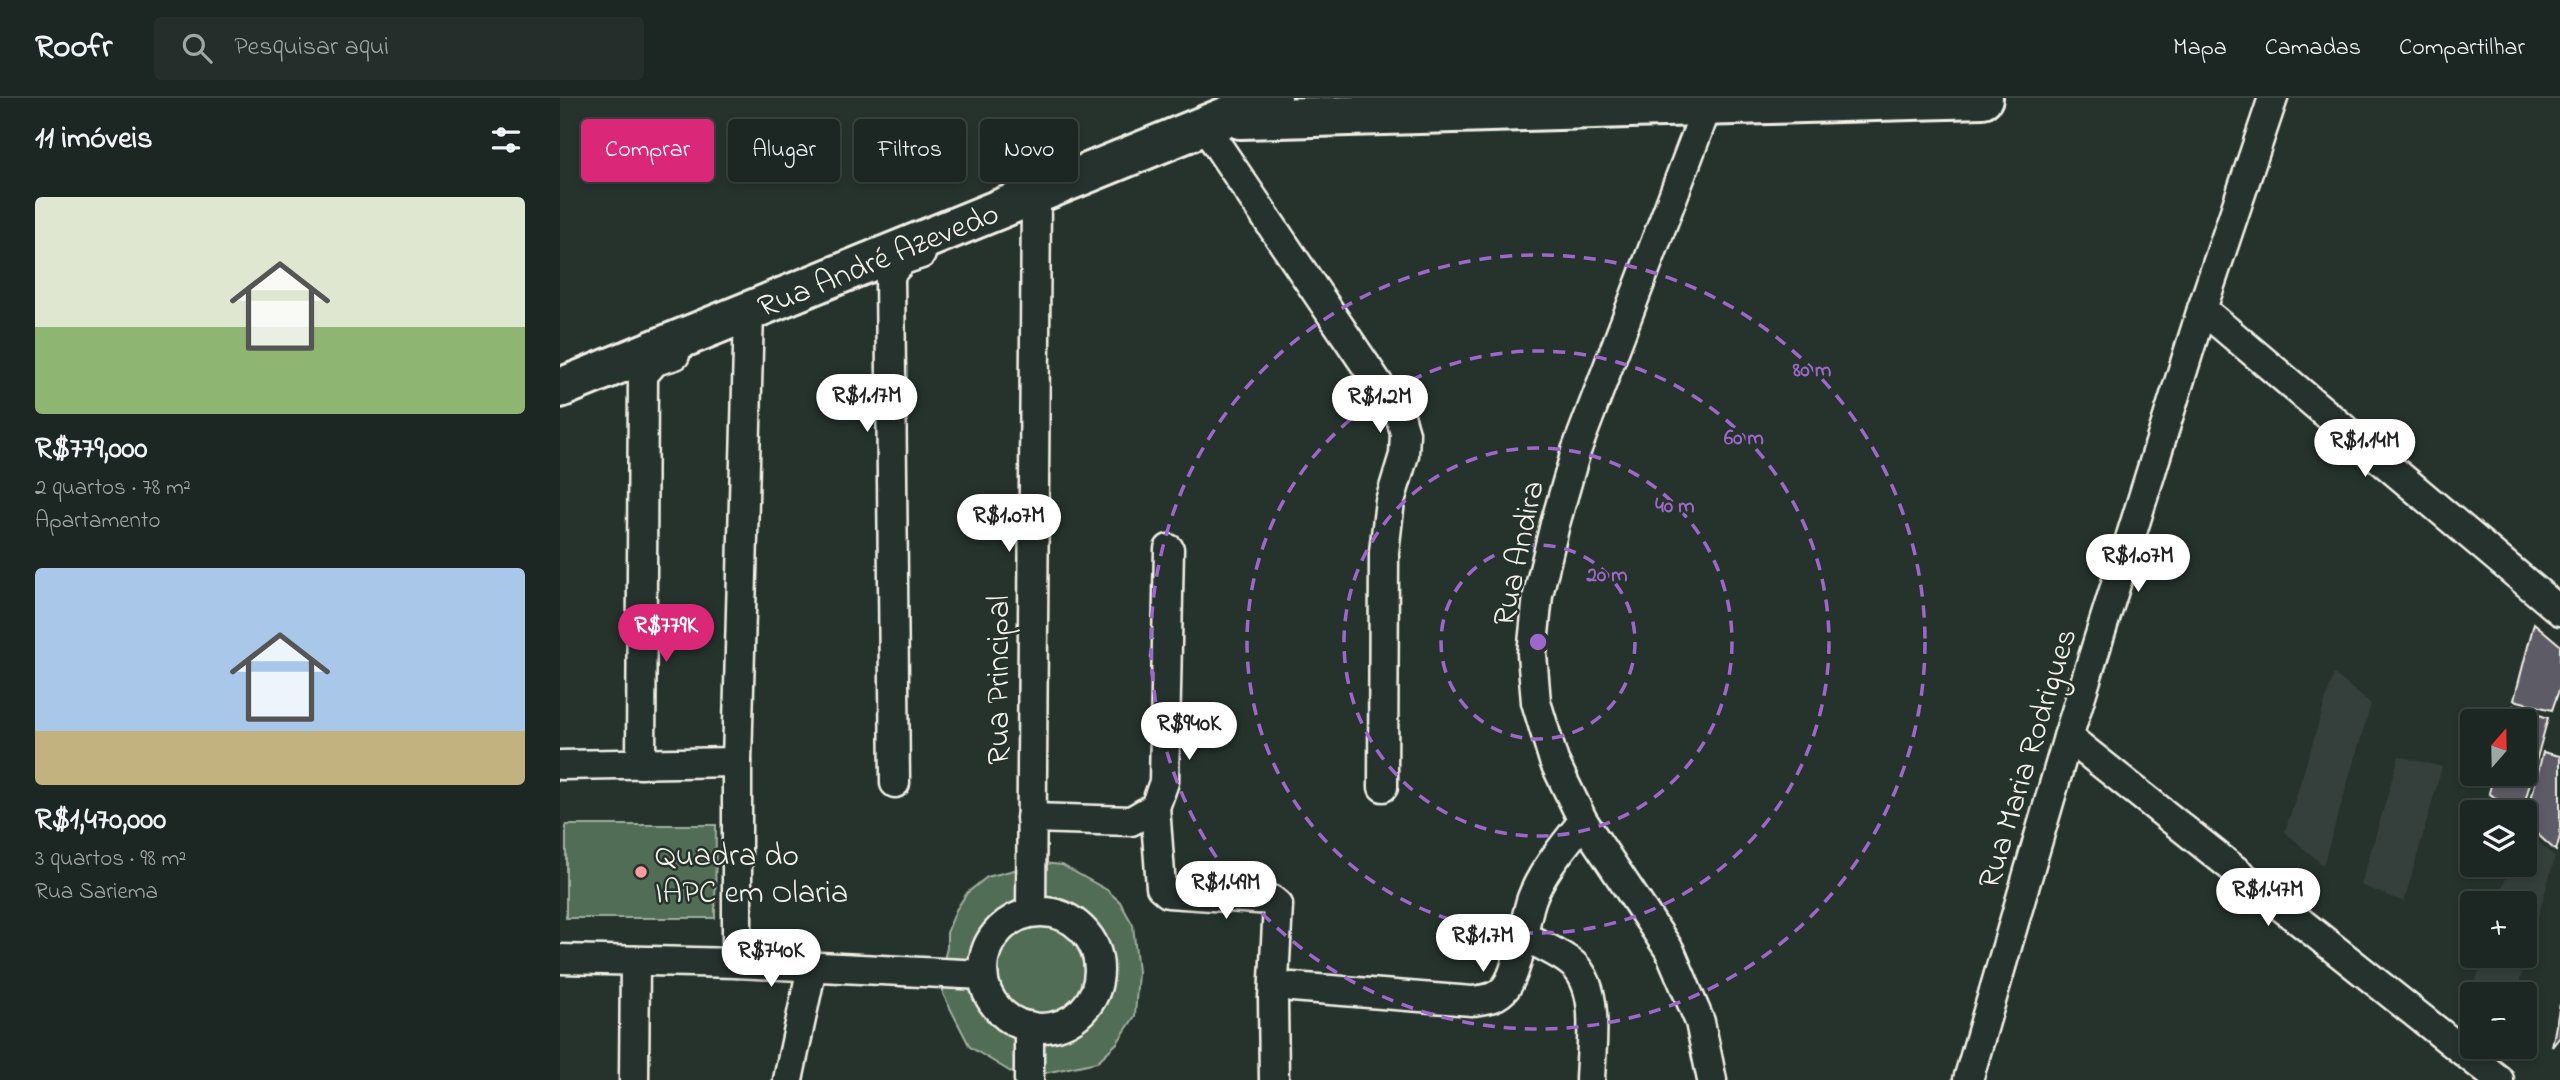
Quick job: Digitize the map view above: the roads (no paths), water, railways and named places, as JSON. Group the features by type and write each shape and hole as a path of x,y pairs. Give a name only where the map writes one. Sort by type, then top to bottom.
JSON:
{"street":[{"name":"Rua André Azevedo","path":"560,388 749,322 1035,204 1272,98"},
{"path":"1214,123 1983,98"},
{"name":"Rua Maria Rodrigues","path":"1968,1080 2068,737 2202,309 2273,98"},
{"name":"Rua Andira","path":"1707,107 1576,451 1538,595 1532,654 1536,702 1554,761 1583,821 1671,951 1700,1022 1712,1080"},
{"path":"1214,123 1400,416 1403,425 1404,455 1390,501 1384,552 1383,786"},
{"path":"895,783 890,274 903,260 1035,204"},
{"name":"Rua Principal","path":"1031,912 1035,204"},
{"path":"2202,309 2560,611"},
{"path":"641,764 643,375 655,361 749,322 737,762 737,963"},
{"path":"1169,549 1164,782 1155,807 1161,887 1168,893 1272,900 1278,905 1273,998 1273,1080"},
{"path":"2068,737 2499,1080"},
{"path":"560,765 737,762"},
{"path":"1031,818 1131,821 1155,807"},
{"path":"1292,987 1472,1002 1492,998 1505,988 1513,972 1533,896 1548,868 1583,821"},
{"path":"1031,912 1051,912 1070,919 1086,932 1097,949 1100,969 1093,998 1080,1014 1059,1025 1044,1028 1023,1025 1000,1012 988,995 983,975 985,955 993,937 1007,922 1031,912"},
{"path":"1521,934 1569,961 1580,971 1588,985 1591,1000 1590,1080"},
{"path":"560,959 737,963 983,975"},
{"path":"634,1080 635,961"},
{"path":"788,1080 812,967"},
{"path":"1029,1026 1030,1080"}],"place":[{"name":"Quadra do IAPC em Olaria","path":"641,872"}]}
